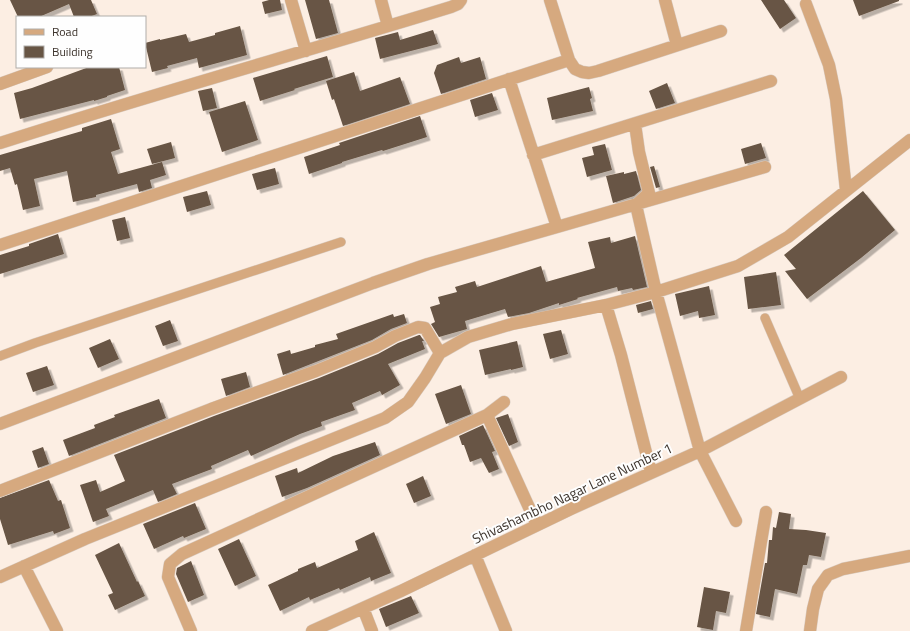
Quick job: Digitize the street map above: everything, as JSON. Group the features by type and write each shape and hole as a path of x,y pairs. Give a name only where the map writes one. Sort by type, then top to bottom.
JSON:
{"street":[{"path":"291,0 306,51"},
{"path":"381,0 388,26"},
{"path":"0,143 94,113 450,7 458,4 461,0"},
{"path":"550,0 569,60 575,69 582,72 590,73 721,31"},
{"path":"665,0 677,45"},
{"path":"806,4 829,65 836,99 846,190"},
{"path":"0,245 569,60"},
{"path":"0,84 44,68"},
{"path":"509,79 557,227"},
{"path":"533,155 771,81"},
{"path":"635,124 639,152 648,192 636,205"},
{"path":"0,576 85,539 385,418 408,402 440,353 468,337 512,324 606,305 656,292 738,266 788,237 910,140"},
{"path":"0,424 373,283 428,264 765,167"},
{"path":"636,205 656,292 700,451 736,521"},
{"path":"606,305 621,355 651,472"},
{"path":"0,491 204,412 316,371 375,347 395,336 418,327 425,328 440,353"},
{"name":"Shivashambho Nagar Lane Number 1","path":"312,631 651,472 700,451 841,377"},
{"path":"191,631 168,577 170,564 182,554 487,415 504,402"},
{"path":"487,415 538,525"},
{"path":"746,631 766,512"},
{"path":"474,555 506,631"},
{"path":"810,631 818,589 828,576 843,569 910,556"},
{"path":"24,566 57,631"},
{"path":"363,608 372,631"}],"lane":[{"path":"0,356 35,343 341,242"},
{"path":"765,318 800,399"}],"building":[{"path":"10,0 91,0 97,14 92,16 74,16 69,4 41,16 18,16"},
{"path":"269,0 280,0 282,10 265,14 262,2"},
{"path":"305,0 329,0 338,33 316,39"},
{"path":"761,0 784,0 796,18 780,29"},
{"path":"853,0 899,0 899,1 859,16"},
{"path":"240,26 247,55 199,68 197,58 167,66 168,68 152,72 146,43 186,34 189,42 215,35 215,33"},
{"path":"433,30 438,44 380,59 375,38 398,32 400,40"},
{"path":"327,56 333,77 260,101 253,78"},
{"path":"459,57 461,63 480,57 486,79 441,94 434,73 437,65"},
{"path":"86,68 119,68 125,90 94,101 20,119 14,93"},
{"path":"354,72 360,91 400,77 410,104 343,126 326,81"},
{"path":"667,83 675,103 656,109 649,91"},
{"path":"589,87 593,111 552,120 547,98"},
{"path":"212,88 217,108 203,111 198,91"},
{"path":"492,93 498,110 475,117 470,100"},
{"path":"245,101 258,140 222,152 209,112"},
{"path":"420,116 427,137 342,162 309,174 304,157 340,145 339,143"},
{"path":"111,119 120,149 111,152 118,174 162,162 166,175 150,180 152,188 139,192 137,184 96,195 96,197 73,202 67,171 34,179 40,206 23,210 17,184 15,185 10,168 0,171 0,155 82,131 82,128"},
{"path":"171,142 175,158 152,164 147,149"},
{"path":"761,143 766,158 745,164 741,149"},
{"path":"605,144 612,170 587,177 582,158 594,155 592,147"},
{"path":"654,166 660,187 656,188 650,167"},
{"path":"275,168 279,184 257,190 252,174"},
{"path":"636,171 641,190 634,196 613,203 606,176"},
{"path":"207,191 211,205 187,212 183,197"},
{"path":"863,191 895,230 807,299 785,271 796,269 784,255"},
{"path":"125,217 130,238 117,241 112,220"},
{"path":"58,234 64,254 0,274 0,255 29,246 29,244"},
{"path":"635,236 647,287 618,291 617,287 577,298 578,299 559,305 559,303 529,313 508,317 505,309 465,321 467,329 439,337 431,324 435,322 430,307 440,304 438,297 457,292 455,287 475,281 477,287 541,266 546,282 595,268 588,242 610,237 611,243"},
{"path":"776,272 781,305 748,309 744,277"},
{"path":"709,286 715,315 699,318 698,311 680,316 675,294"},
{"path":"651,301 653,309 638,313 636,305"},
{"path":"393,314 394,317 404,314 407,323 391,329 372,340 283,375 277,354 290,350 291,354 315,347 315,345 338,339 336,334"},
{"path":"170,320 178,341 163,346 155,326"},
{"path":"561,330 568,354 550,359 543,334"},
{"path":"419,335 424,341 422,341 425,349 388,364 400,385 382,395 380,391 352,403 355,410 321,422 322,426 251,456 248,450 211,466 212,469 172,484 177,494 158,502 153,490 106,509 109,516 93,522 80,485 96,480 100,492 125,481 114,455 214,416 319,378 378,354 398,343"},
{"path":"110,339 119,359 98,368 89,348"},
{"path":"517,341 523,367 485,375 479,350"},
{"path":"47,366 54,385 33,392 26,373"},
{"path":"246,372 250,387 226,396 221,379"},
{"path":"461,385 471,414 446,424 435,394"},
{"path":"159,399 166,418 69,456 63,440 95,428 94,425 115,417 114,415"},
{"path":"508,414 518,442 509,446 496,418"},
{"path":"483,425 495,451 492,452 499,469 489,473 481,458 470,462 459,436"},
{"path":"375,442 380,455 307,488 282,497 275,476 297,468 298,473 333,456"},
{"path":"43,447 49,464 38,468 32,451"},
{"path":"423,476 431,496 414,503 406,484"},
{"path":"49,480 58,501 61,500 70,528 54,534 53,531 8,545 0,519 0,498"},
{"path":"195,503 206,529 184,538 183,536 154,549 143,524"},
{"path":"779,512 791,514 789,529 826,533 821,557 809,555 807,565 803,565 797,594 775,589 770,617 756,614 765,563 767,563 769,540 772,540 773,527 776,528"},
{"path":"374,532 391,573 371,581 370,577 340,590 339,588 310,600 309,597 280,611 268,585 315,562 317,568 358,550 355,541"},
{"path":"239,539 256,576 235,586 218,549"},
{"path":"119,543 145,596 115,610 108,595 113,593 95,555"},
{"path":"191,561 204,595 188,602 176,574 177,568"},
{"path":"704,587 730,592 726,613 716,611 713,630 697,627"},
{"path":"411,596 419,613 386,627 379,609"}]}
